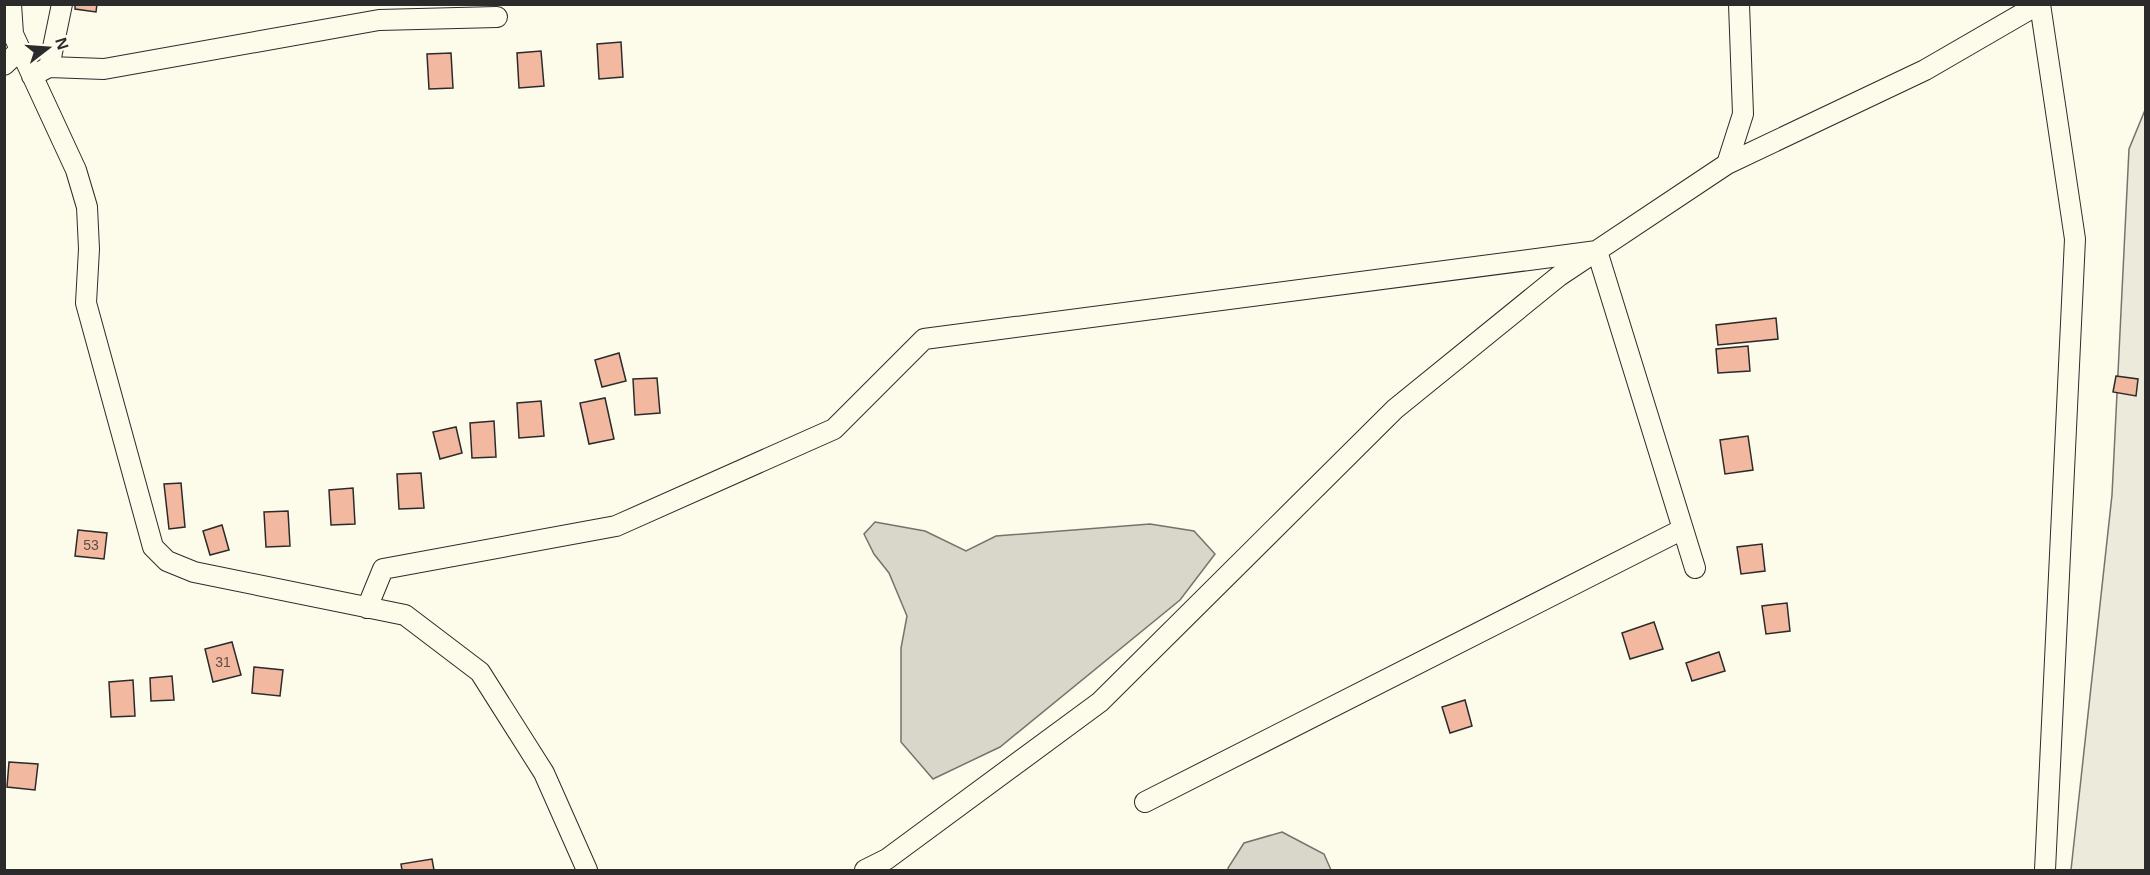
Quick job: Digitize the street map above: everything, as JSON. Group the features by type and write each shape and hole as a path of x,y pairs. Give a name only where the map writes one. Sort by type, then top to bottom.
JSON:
{"street":[{"path":"11,4 13,34 20,50 41,71 87,207 89,249 86,303 153,547 167,561 194,572 405,615 480,672 544,773 586,870"},
{"path":"41,71 62,4"},
{"path":"1727,164 1743,114 1739,4"},
{"path":"865,870 887,859 1100,702 1395,409 1559,276 1727,164 1924,70 2039,4 2075,239 2045,870"},
{"path":"41,71 104,69 379,20 497,17"},
{"path":"4,64 20,50"},
{"path":"368,608 383,569 616,526 834,429 924,339 1597,250"},
{"path":"1597,250 1695,568"},
{"path":"1145,802 1683,529"}],"shaded area":[{"path":"2145,110 2145,870 2071,870 2112,495 2129,149"},
{"path":"875,522 925,531 966,551 996,536 1150,524 1194,531 1215,554 1180,600 1000,747 933,779 901,742 901,648 907,616 889,573 874,554 864,534"},
{"path":"1282,832 1324,854 1331,870 1229,870 1228,868 1244,843"}],"building":[{"path":"75,4 97,4 96,12 75,9"},
{"path":"621,42 623,77 599,79 597,44"},
{"path":"541,51 544,86 519,88 517,53"},
{"path":"451,53 453,88 429,89 427,54"},
{"path":"1776,318 1778,339 1718,345 1716,325"},
{"path":"1748,346 1750,371 1718,373 1716,349"},
{"path":"619,353 626,381 602,387 595,360"},
{"path":"2116,376 2138,379 2136,396 2113,392"},
{"path":"657,378 660,413 635,415 633,379"},
{"path":"605,398 614,439 589,444 580,403"},
{"path":"541,401 544,436 519,438 517,403"},
{"path":"494,421 496,457 472,458 470,423"},
{"path":"456,427 462,453 440,459 433,432"},
{"path":"1748,436 1753,470 1725,474 1720,440"},
{"path":"421,473 424,508 399,509 397,474"},
{"path":"181,483 185,527 169,529 164,484"},
{"path":"353,488 355,524 331,525 329,490"},
{"path":"288,511 290,546 266,547 264,512"},
{"path":"222,525 229,550 210,555 203,531"},
{"path":"78,530 107,533 104,559 75,556"},
{"path":"1762,544 1765,571 1741,574 1737,547"},
{"path":"1787,603 1790,631 1766,634 1762,606"},
{"path":"1654,622 1663,649 1630,659 1622,633"},
{"path":"232,642 241,675 213,682 205,649"},
{"path":"1719,652 1725,671 1692,681 1686,663"},
{"path":"254,667 283,670 280,696 252,693"},
{"path":"172,676 174,700 151,701 150,678"},
{"path":"133,680 135,716 111,717 109,682"},
{"path":"1465,700 1472,726 1450,733 1442,707"},
{"path":"9,762 38,764 35,790 7,787"},
{"path":"432,859 434,870 402,870 401,864"}]}
